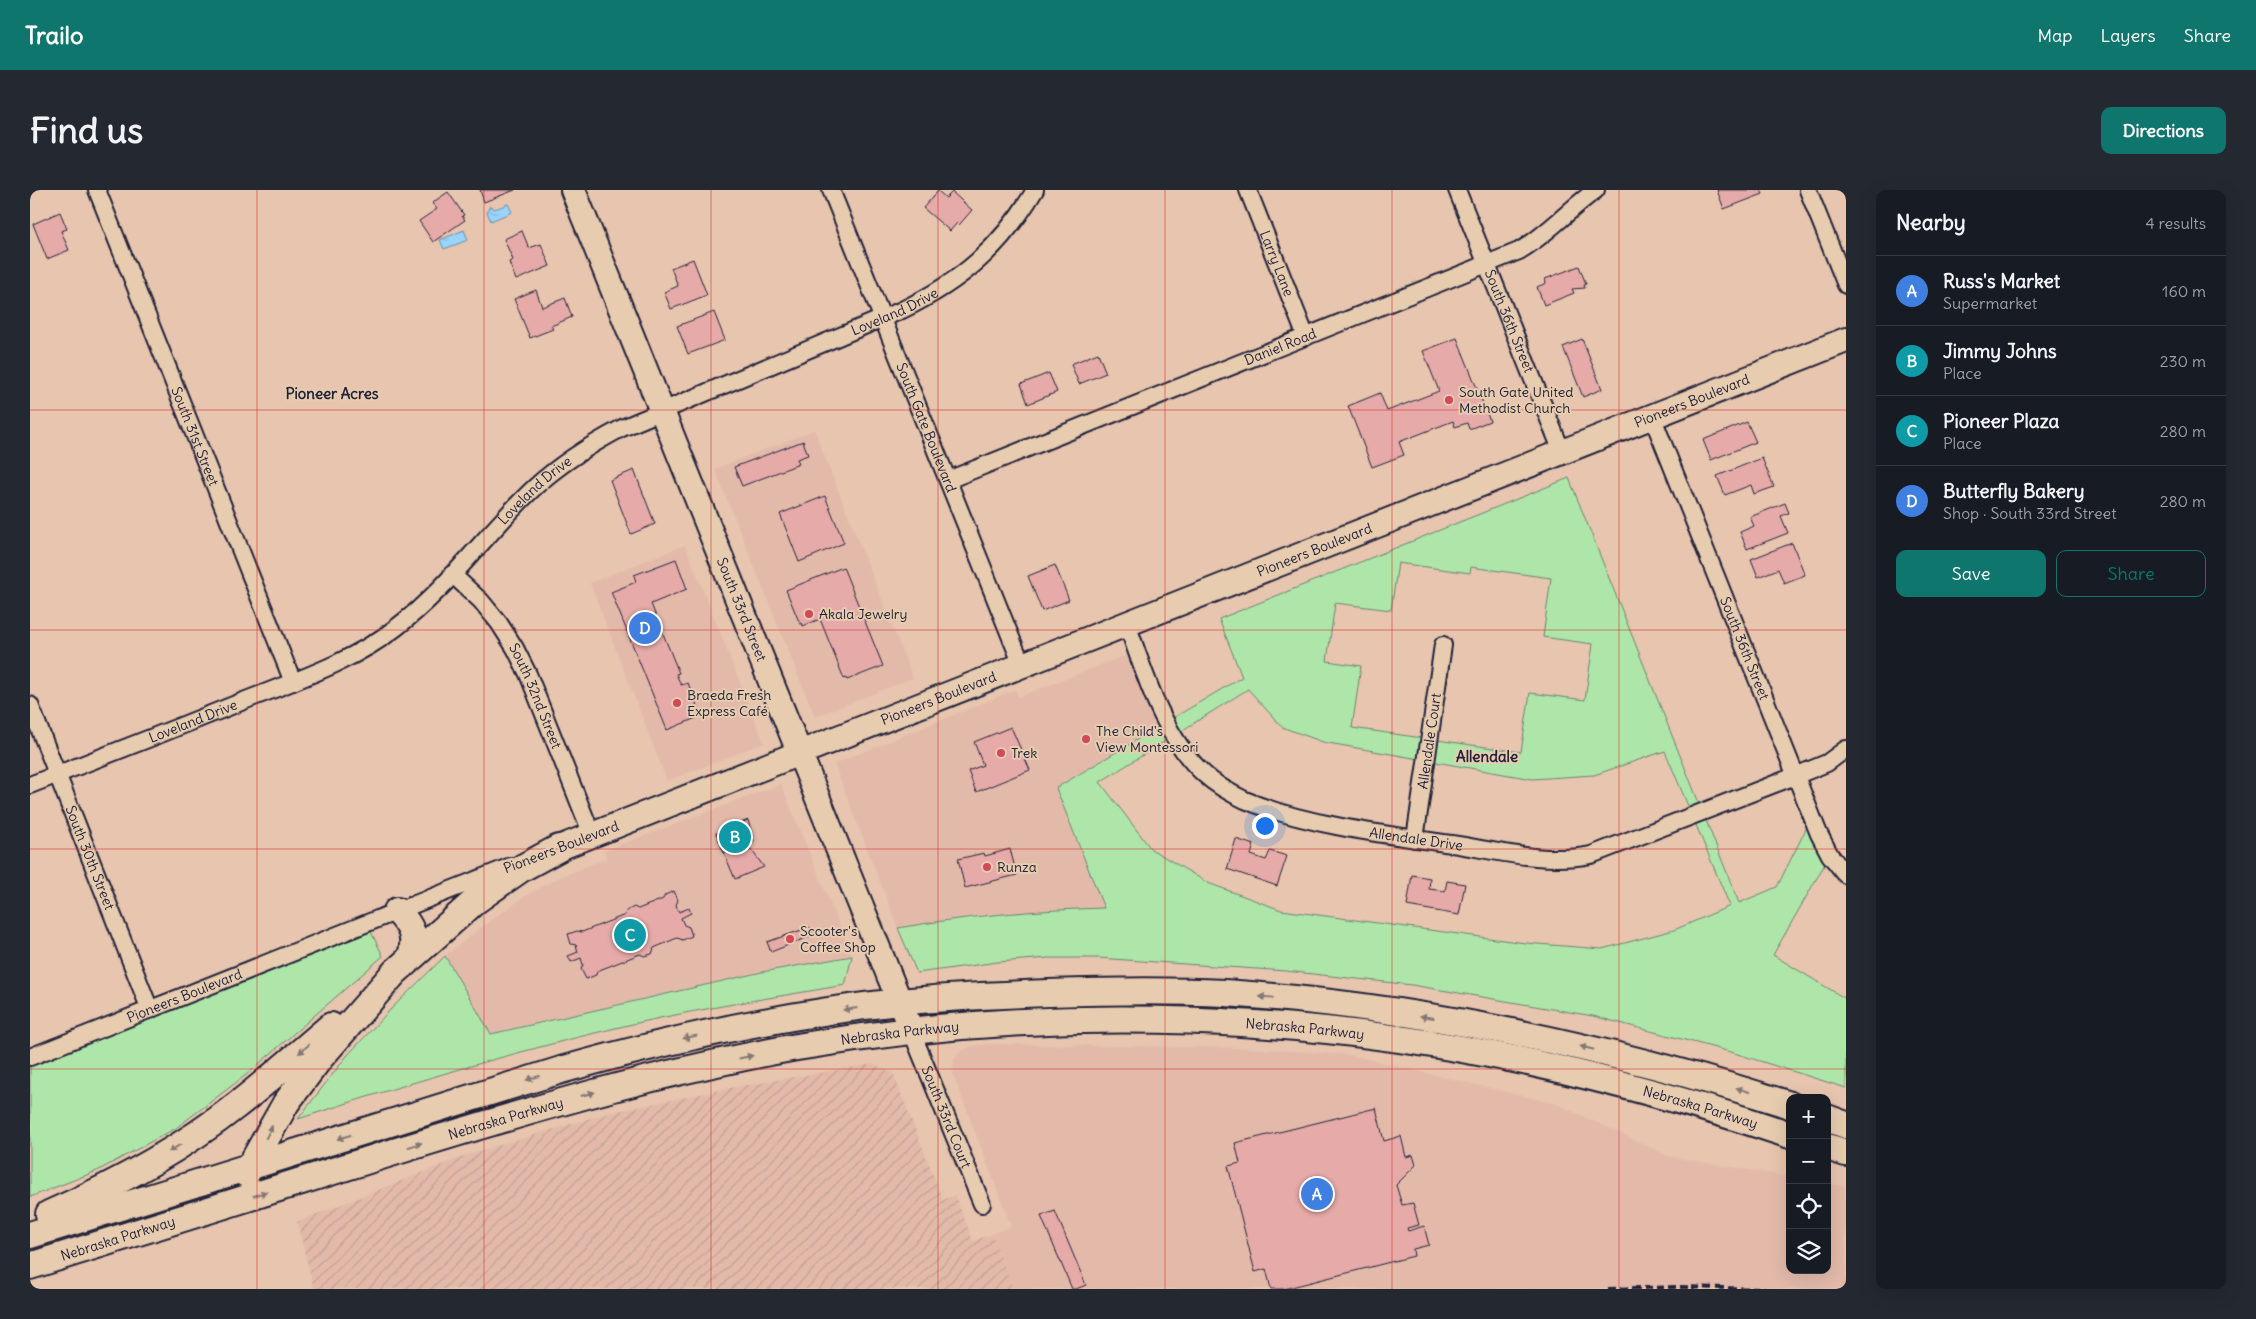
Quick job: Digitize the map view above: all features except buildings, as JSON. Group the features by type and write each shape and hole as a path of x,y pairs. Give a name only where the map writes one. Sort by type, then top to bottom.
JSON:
{"main road":[{"name":"South 33rd Street","path":"573,190 898,1002 911,1030"},
{"name":"Pioneers Boulevard","path":"559,848 1846,340"},
{"path":"30,1222 136,1172 189,1139 236,1106 475,901 522,868 559,848"},
{"path":"105,1242 222,1194 238,1182 252,1166 271,1126 286,1103 320,1058 403,964 414,946 411,928 397,912"},
{"name":"Nebraska Parkway","path":"30,1235 552,1072 641,1048 754,1024 898,1002 995,995 1163,991 1295,999 1464,1022 1547,1038 1716,1082 1786,1104"},
{"name":"Nebraska Parkway","path":"30,1266 563,1100 660,1075 762,1053 911,1030 1021,1022 1169,1020 1262,1024 1359,1034 1442,1046 1518,1060 1606,1080 1709,1108 1786,1134"},
{"path":"1831,1119 1846,1125"},
{"path":"1831,1148 1846,1154"}],"street":[{"name":"South 31st Street","path":"96,190 293,682"},
{"name":"South Gate Boulevard","path":"831,190 1022,665"},
{"name":"Loveland Drive","path":"30,785 293,682 338,663 370,646 411,615 535,488 564,463 592,444 662,410 883,318 931,296 955,281 981,260 1001,239 1021,213 1035,190"},
{"name":"Larry Lane","path":"1248,190 1306,337"},
{"name":"South 36th Street","path":"1457,190 1562,452"},
{"name":"Daniel Road","path":"948,480 1519,251 1539,239 1579,202 1596,190"},
{"path":"1808,190 1846,285"},
{"name":"South 36th Street","path":"1652,416 1819,834 1830,855 1846,875"},
{"name":"South 32nd Street","path":"452,574 480,601 499,624 515,648 528,674 592,835"},
{"name":"Allendale Drive","path":"1126,624 1173,736 1190,760 1214,783 1245,800 1301,818 1416,839 1538,858 1578,857 1611,849 1795,776 1827,762 1846,749"},
{"name":"Allendale Court","path":"1416,839 1443,645"},
{"name":"South 30th Street","path":"30,705 150,1010"},
{"name":"Pioneers Boulevard","path":"30,1057 559,848"},
{"name":"South 33rd Court","path":"911,1030 982,1204"}],"shaded area":[{"path":"814,430 913,678 815,717 715,469"},
{"path":"685,545 764,743 667,781 590,583"},
{"path":"1137,651 1166,722 1056,788 1105,908 1054,910 980,917 898,928 834,764 1015,690 1018,697"},
{"path":"781,784 852,956 762,972 491,1034 445,956 527,895 556,879 607,858 604,851"},
{"path":"991,1044 1251,1048 1350,1055 1557,1104 1671,1157 1786,1176 1786,1274 1831,1274 1831,1184 1845,1186 1846,1289 1013,1289 992,1234 1011,1226 953,1074 954,1059 960,1052 972,1046"},
{"path":"873,1064 893,1073 943,1200 955,1195 973,1241 992,1234 1013,1289 314,1289 297,1222 470,1154 608,1113 735,1087"}],"green space":[{"path":"1569,478 1739,903 1777,887 1812,817 1830,855 1773,955 1846,999 1846,1088 1731,1052 1593,1016 1412,985 1286,971 1098,958 1048,958 998,962 917,973 898,928 1001,914 1104,908 1056,788 1242,677 1219,619","holes":["1398,563 1470,573 1471,567 1551,578 1543,637 1593,644 1585,700 1530,693 1521,752 1352,728 1361,666 1327,661 1335,603 1391,610","1248,689 1282,727 1323,742 1532,779 1594,775 1665,751 1730,906 1674,930 1602,949 1525,943 1281,910 1208,883 1151,849 1100,782"]},
{"path":"367,924 383,956 246,1075 176,1128 97,1171 30,1197 30,1057"},
{"path":"445,956 491,1034 762,972 852,956 845,985 693,1011 603,1031 450,1072 298,1119 346,1057"}],"water":[{"path":"508,204 512,212 491,221 487,212 490,206 495,209"},
{"path":"464,230 468,240 444,249 440,240"}],"railway":[{"path":"1608,1289 1680,1287 1765,1289"}],"place":[{"name":"South Gate United Methodist Church","path":"1449,400"},
{"name":"Akala Jewelry","path":"809,614"},
{"name":"Butterfly Bakery","path":"645,628"},
{"name":"Braeda Fresh Express Café","path":"677,703"},
{"name":"The Child's View Montessori","path":"1086,739"},
{"name":"Trek","path":"1001,753"},
{"name":"Jimmy Johns","path":"735,837"},
{"name":"Runza","path":"987,867"},
{"name":"Pioneer Plaza","path":"630,935"},
{"name":"Scooter's Coffee Shop","path":"790,939"},
{"name":"Russ's Market","path":"1317,1194"}],"district":[{"name":"Pioneer Acres","path":"332,394"},
{"name":"Allendale","path":"1487,757"}]}
